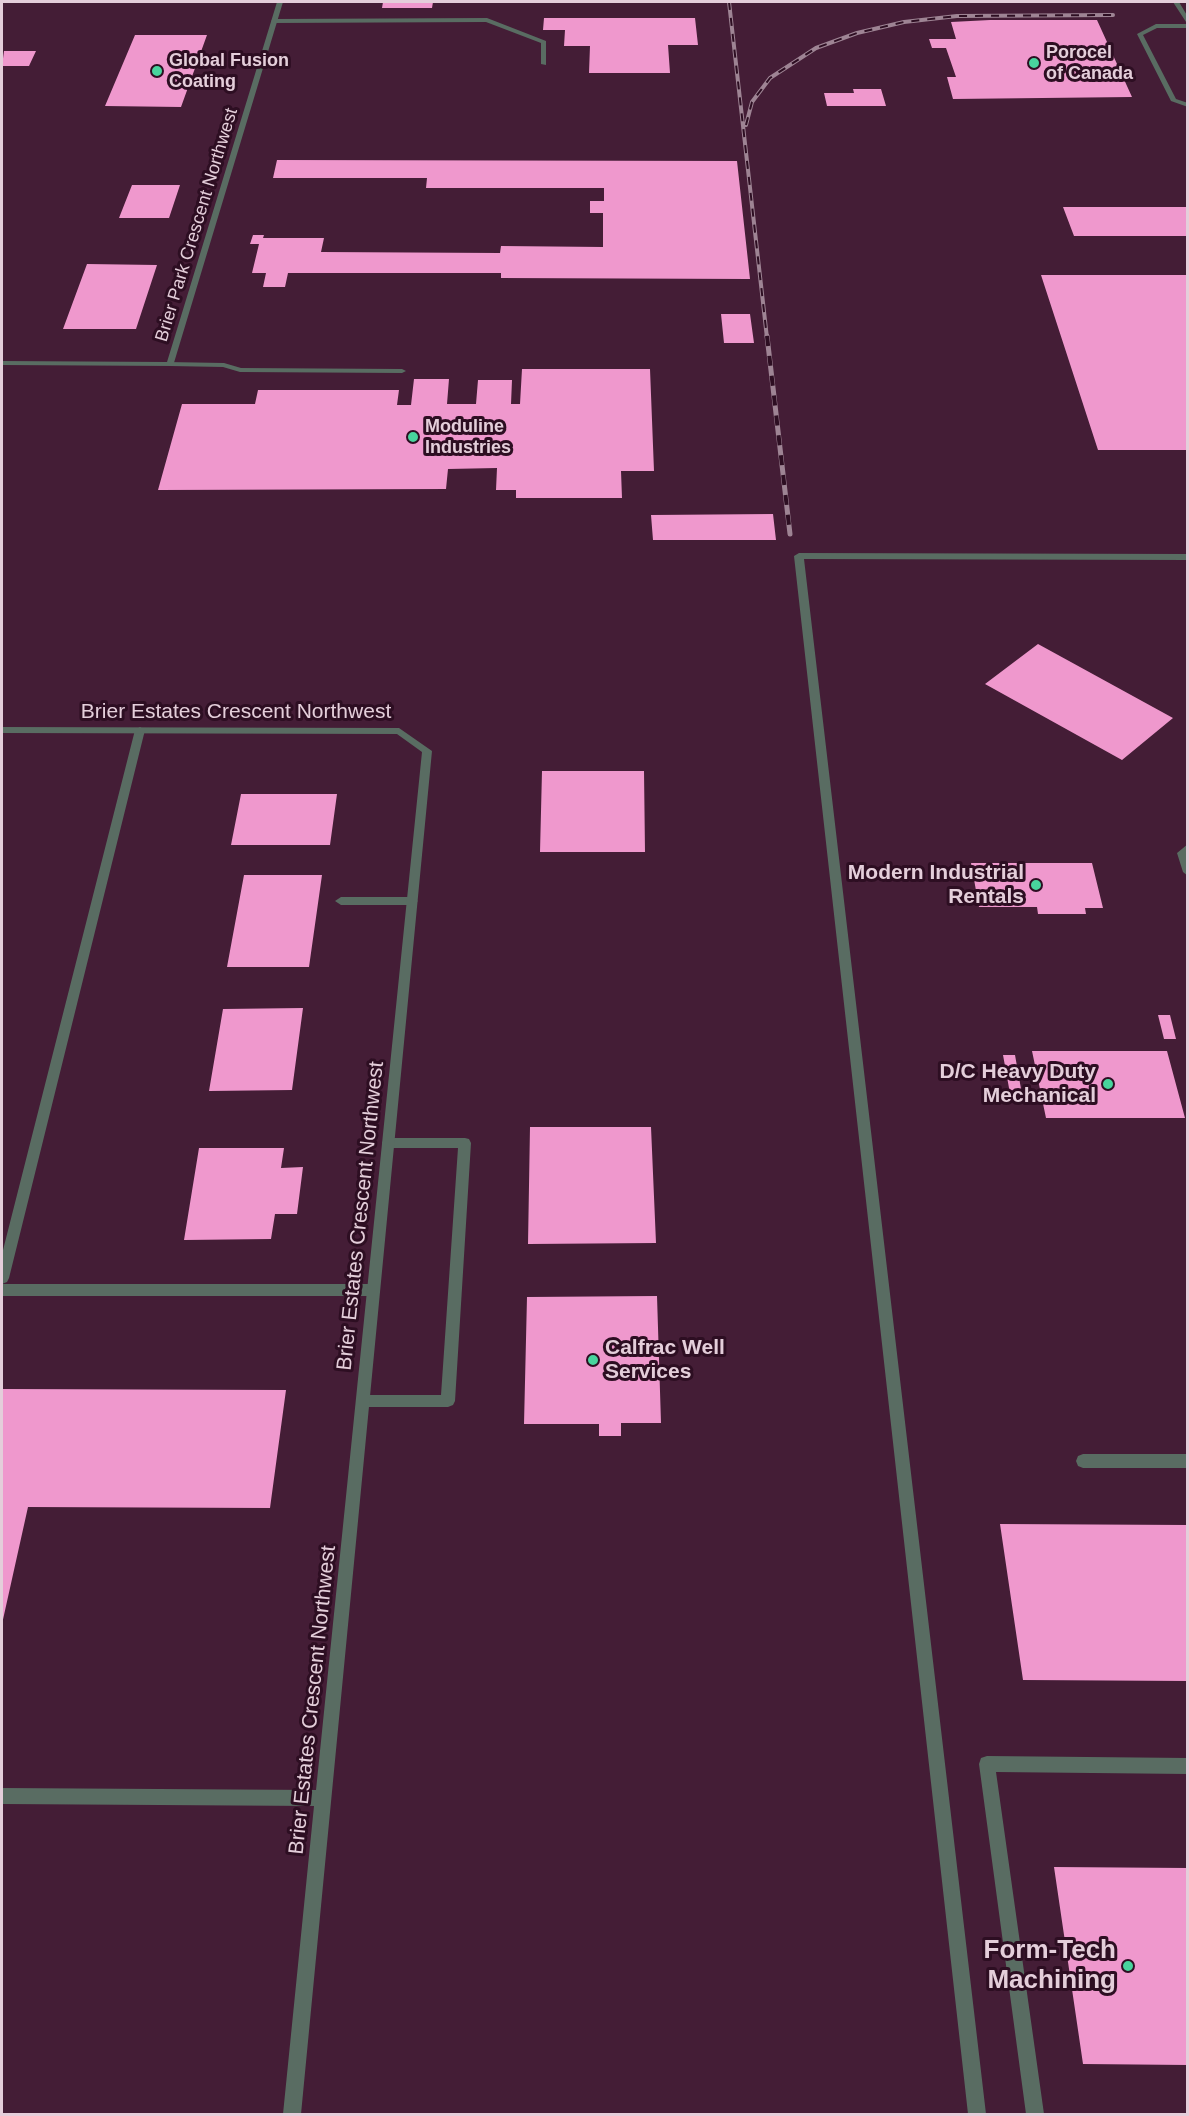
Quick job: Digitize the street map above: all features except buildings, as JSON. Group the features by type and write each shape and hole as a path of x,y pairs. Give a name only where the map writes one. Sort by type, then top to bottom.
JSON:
{"street":[{"name":"Brier Park Crescent Northwest","path":"2,363 170,364 280,2"},
{"path":"1176,2 1188,25 1156,26 1140,34 1173,100 1188,105"},
{"path":"274,21 487,20 544,42 544,64"},
{"path":"170,364 224,365 240,370 402,371"},
{"path":"977,2115 799,556 1188,557"},
{"name":"Brier Estates Crescent Northwest","path":"2,730 399,731 427,751 292,2115"},
{"path":"2,1278 140,730"},
{"path":"1188,848 1182,853 1188,872"},
{"path":"341,901 412,901"},
{"path":"363,1401 448,1401 465,1143 388,1143"},
{"path":"2,1290 374,1290"},
{"path":"1083,1461 1188,1461"},
{"path":"1035,2115 987,1764 1188,1766"},
{"path":"2,1796 323,1798"}],"shaded area":[{"path":"2,2 1187,2 1187,2114 2,2114"}],"railway":[{"path":"729,2 767,338"},
{"path":"746,125 752,102 770,78 816,48 857,33 904,22 957,16 1113,15"},
{"path":"767,336 790,534"}],"place":[{"name":"Porocel of Canada","path":"1034,63"},
{"name":"Global Fusion Coating","path":"157,71"},
{"name":"Moduline Industries","path":"413,437"},
{"name":"Modern Industrial Rentals","path":"1036,885"},
{"name":"D/C Heavy Duty Mechanical","path":"1108,1084"},
{"name":"Calfrac Well Services","path":"593,1360"},
{"name":"Form-Tech Machining","path":"1128,1966"}]}
